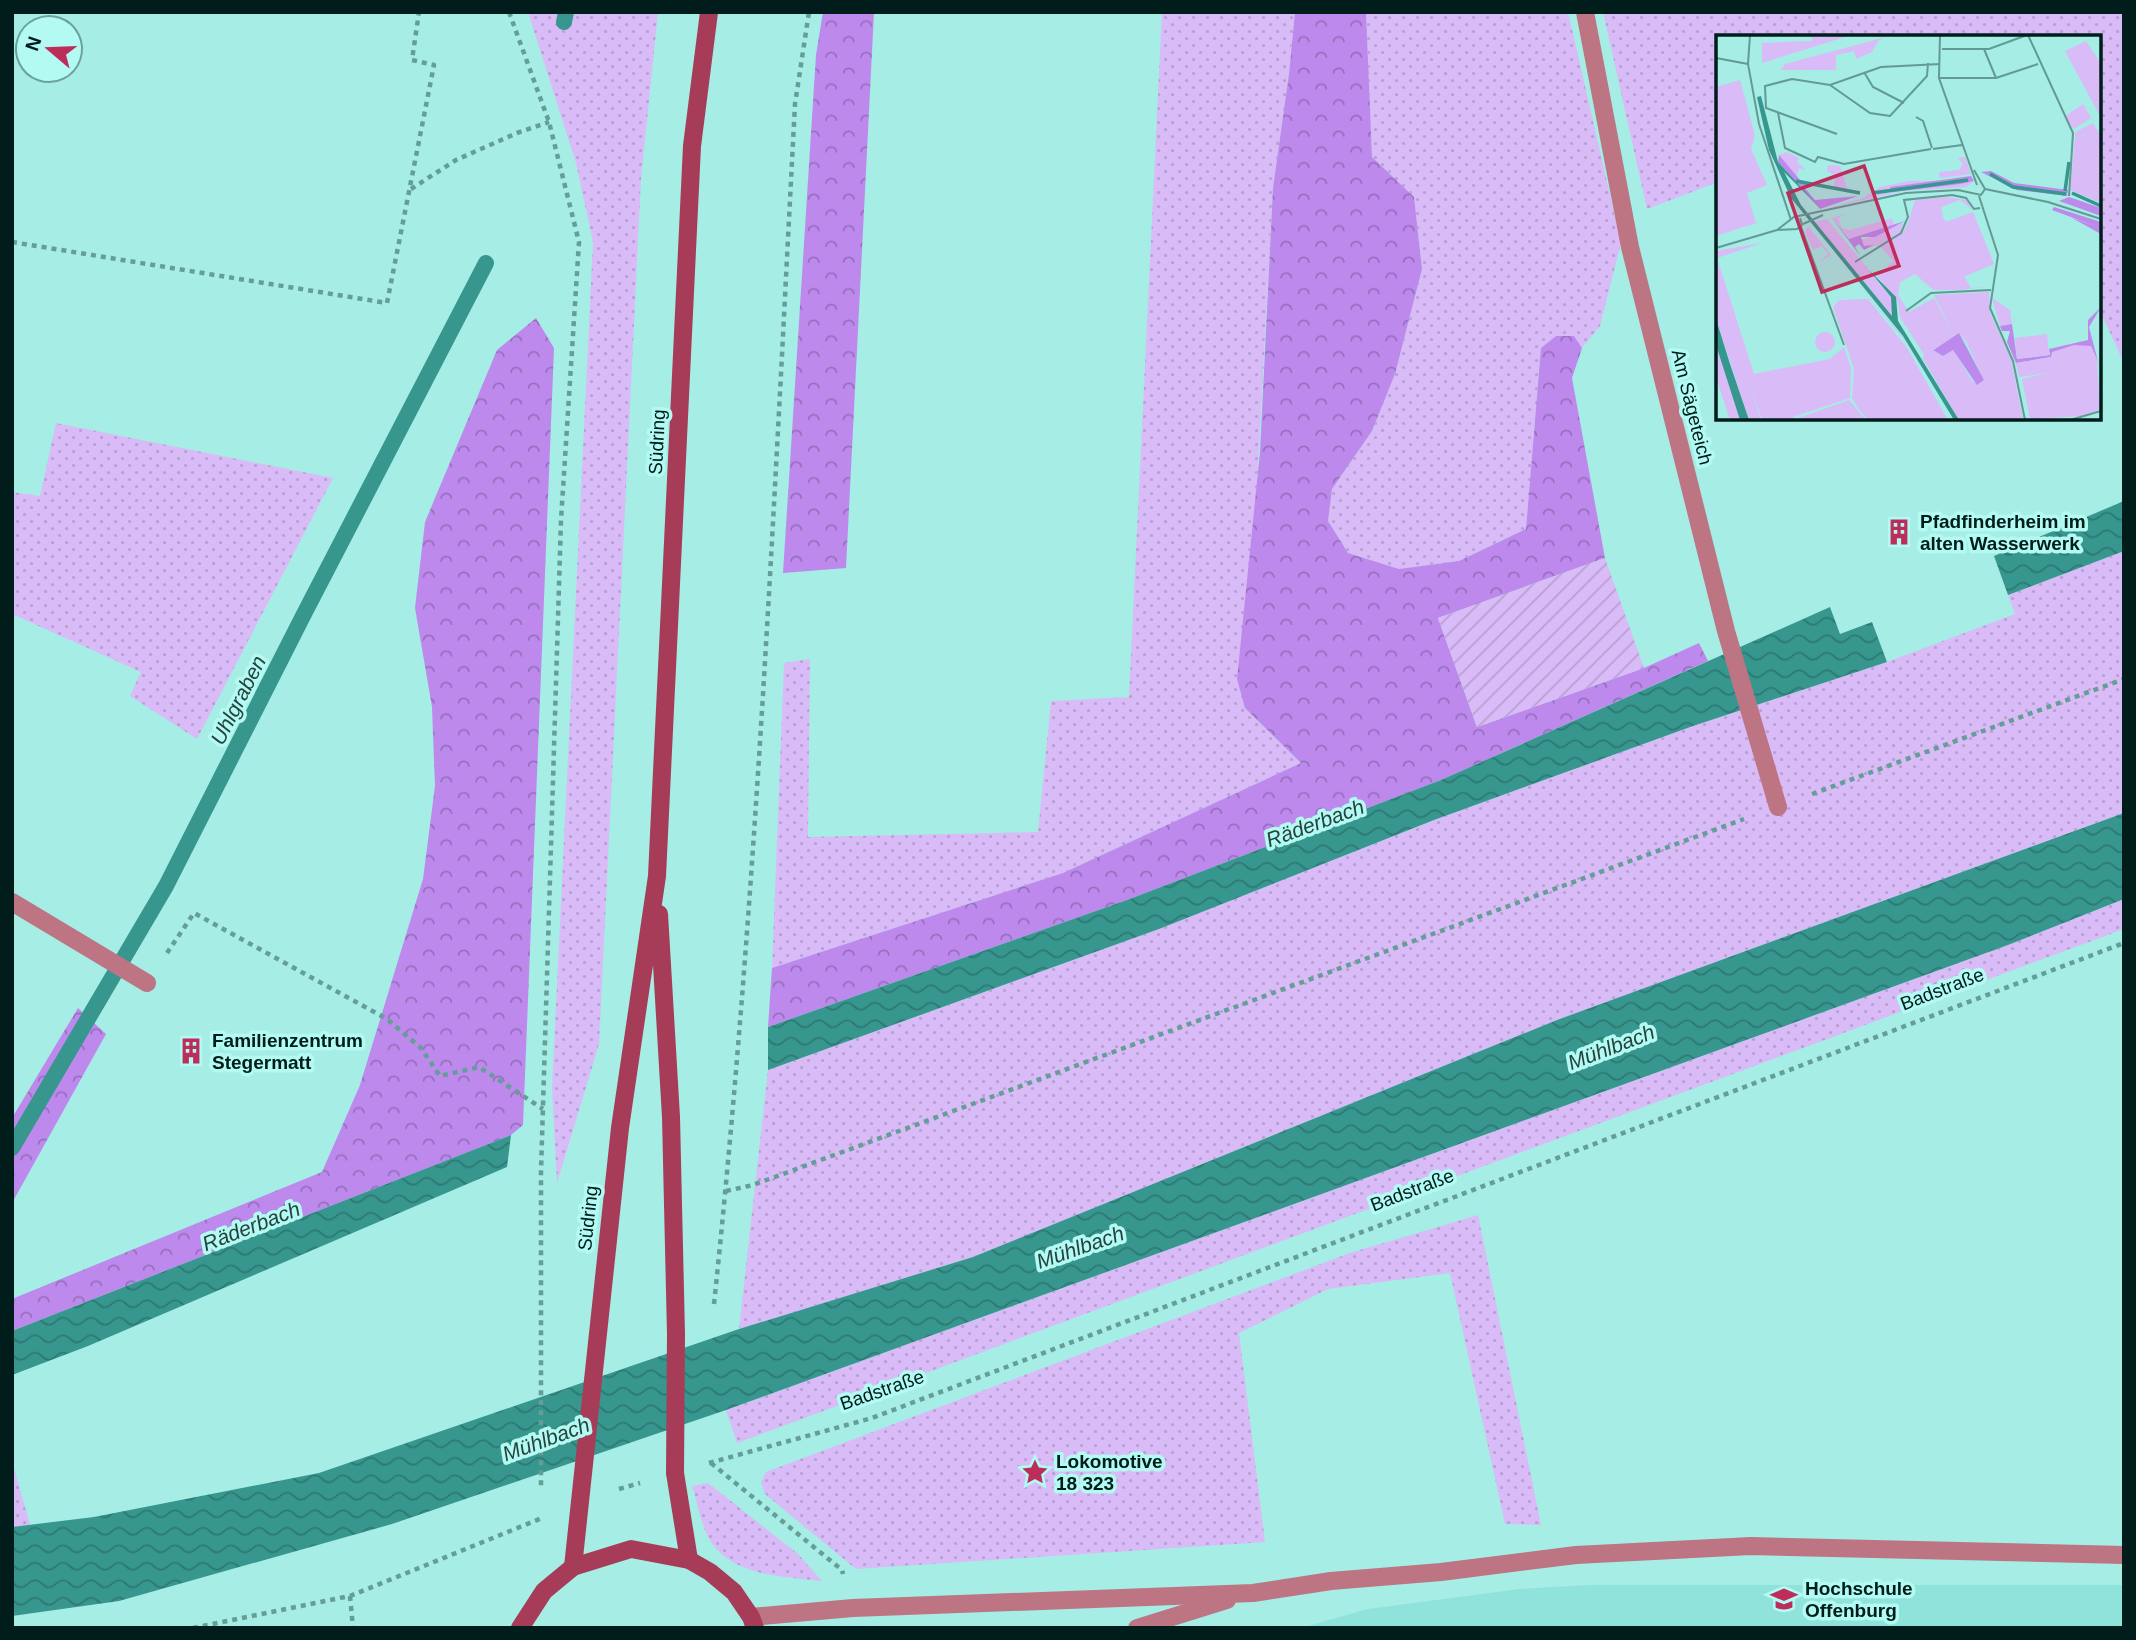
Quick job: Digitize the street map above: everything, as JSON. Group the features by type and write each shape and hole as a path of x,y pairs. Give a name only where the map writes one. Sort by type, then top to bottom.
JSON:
{"street":[{"name":"Südring","path":"573,1567 620,1128 657,876 692,146 709,12"},
{"name":"Am Sägeteich","path":"1585,12 1630,247 1727,631 1778,807"},
{"name":"Südring","path":"657,876 671,1117 676,1334 675,1472 689,1560"},
{"path":"12,902 142,980"},
{"path":"520,1628 544,1591 573,1567 631,1549 689,1560 710,1572 734,1592 753,1622 853,1608 1253,1592 1576,1555 1751,1546 2124,1555"},
{"path":"1137,1628 1253,1592"}],"path":[{"path":"12,242 387,303 434,65 412,60 419,12"},
{"path":"509,12 549,122 579,242 561,520 541,1171 541,1492"},
{"path":"714,1308 726,1191 766,668 794,104 809,12"},
{"path":"410,190 456,160 549,122"},
{"path":"726,1191 766,1180 2124,679"},
{"path":"142,980 194,913 387,1019 421,1048 440,1076 479,1067 543,1109"},
{"name":"Badstraße","path":"193,1628 350,1596 581,1500 872,1418 2124,943"},
{"path":"710,1462 842,1570 853,1608"},
{"path":"541,1505 541,1518"},
{"path":"350,1596 353,1628"}],"shaded area":[{"path":"528,12 658,12 641,179 599,1044 557,1183 552,1088 593,242 576,163"},
{"path":"1162,12 1295,12 1273,188 1245,708 1301,763 1063,873 772,968 784,663 810,659 808,837 1038,832 1051,701 1129,697"},
{"path":"1366,12 1568,12 1621,243 1600,326 1582,348 1574,336 1556,336 1541,348 1526,529 1459,561 1399,569 1348,553 1328,521 1332,489 1372,431 1395,374 1422,269 1414,197 1372,157"},
{"path":"1603,12 2124,12 2124,363 2101,313 2101,35 1716,35 1716,183 1647,209"},
{"path":"56,423 333,478 197,739 130,696 141,672 12,614 12,492 40,496"},
{"path":"2124,551 2124,813 1557,1020 973,1257 739,1329 768,1070 1159,929 1434,820 1693,726 1887,662 2015,614 2008,595"},
{"path":"1605,558 1644,668 1477,727 1438,618"},
{"path":"2124,899 2124,929 737,1443 726,1410 2008,945"},
{"path":"1478,1215 1541,1525 1505,1524 1450,1273 1328,1289 1239,1333 1265,1542 856,1569 765,1494 761,1482 766,1472 1350,1253"},
{"path":"12,1461 30,1525 12,1527"},
{"path":"708,1483 798,1554 822,1581 757,1572 727,1558 715,1547 706,1533 692,1486"},
{"name":"Hochschule Offenburg","path":"1588,1585 2124,1585 2124,1628 1301,1628 1368,1609 1520,1589"}],"green space":[{"path":"823,12 874,12 846,568 783,573 816,55"},
{"path":"1295,12 1366,12 1372,157 1414,197 1422,269 1395,374 1372,431 1332,489 1328,521 1348,553 1399,569 1459,561 1526,529 1541,348 1556,336 1574,336 1582,348 1572,378 1605,558 1438,618 1477,727 1644,668 1699,643 1708,661 1441,780 1127,900 768,1027 772,968 1063,873 1301,763 1245,708 1237,679 1260,452 1273,188"},
{"path":"536,318 554,348 523,1125 511,1135 12,1331 12,1299 322,1172 360,1085 423,879 435,786 432,707 415,608 425,522 497,350"},
{"path":"78,1008 106,1034 12,1203 12,1118"}],"water":[{"path":"2124,501 2124,551 2008,595 1994,556"},
{"path":"1830,607 1840,634 1872,622 1887,662 1693,726 1434,820 1159,929 768,1070 768,1027 1127,900 1441,780"},
{"name":"Mühlbach","path":"2124,813 2124,899 2008,945 726,1410 392,1524 119,1601 12,1616 12,1527 94,1517 319,1473 739,1329 973,1257 1557,1020"},
{"path":"511,1135 507,1167 88,1346 12,1375 12,1331"}],"waterway":[{"name":"Uhlgraben","path":"564,22 566,12"},
{"name":"Uhlgraben","path":"12,1148 166,886 486,263"}],"place":[{"name":"Pfadfinderheim im alten Wasserwerk","path":"1899,532"},
{"name":"Familienzentrum Stegermatt","path":"191,1051"},
{"name":"Lokomotive 18 323","path":"1035,1472"},
{"name":"Hochschule Offenburg","path":"1784,1599"}],"water label":[{"name":"Räderbach","path":"1315,823"},
{"name":"Räderbach","path":"251,1226"}]}
